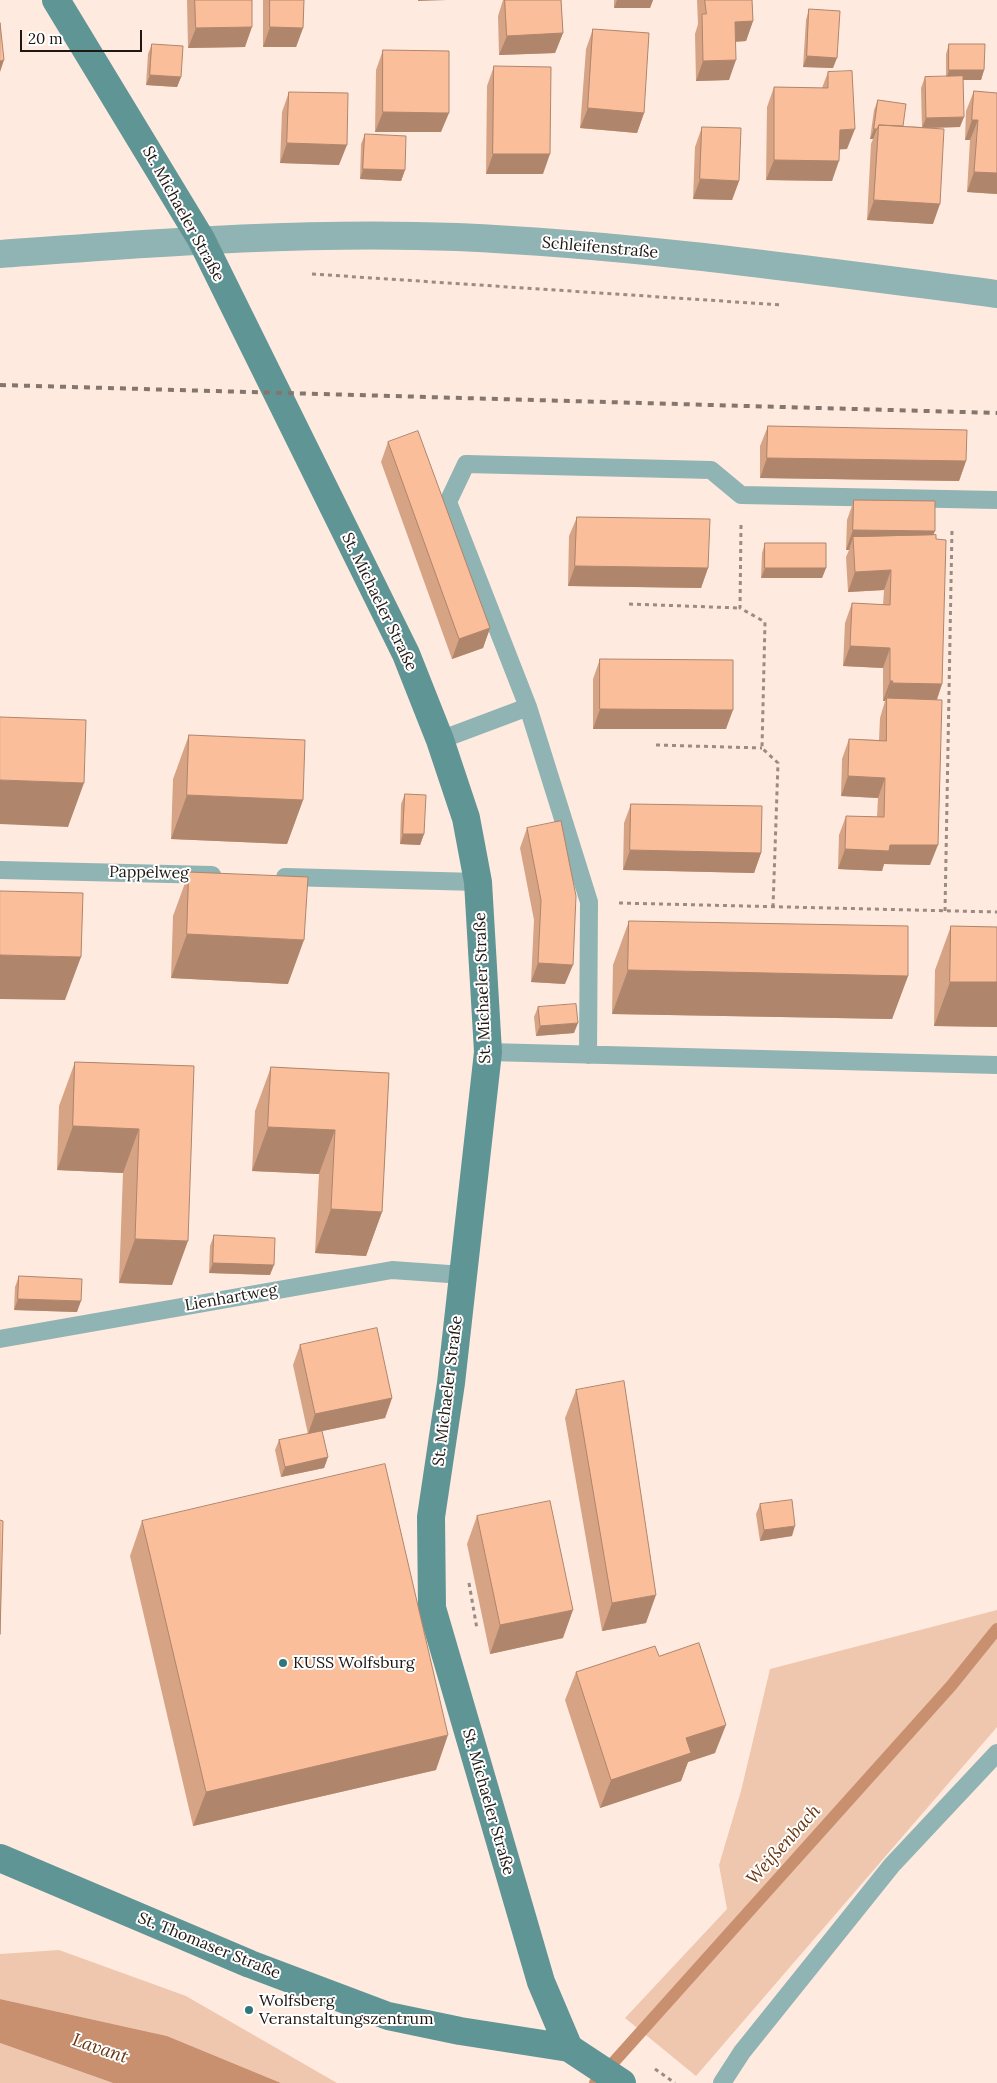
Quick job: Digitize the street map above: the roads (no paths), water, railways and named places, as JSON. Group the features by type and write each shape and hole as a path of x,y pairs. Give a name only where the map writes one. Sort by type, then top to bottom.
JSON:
{"main road":[{"name":"St. Michaeler Straße","path":"56,0 201,239 406,654 440,740 466,818 478,882 488,1052 451,1383 431,1517 432,1608 542,1982 569,2048"},
{"name":"St. Thomaser Straße","path":"0,1858 250,1964 388,2016 460,2031 569,2048"},
{"path":"569,2048 622,2083"}],"street":[{"name":"Schleifenstraße","path":"0,254 262,236 466,238 642,251 997,294"}],"lane":[{"path":"588,1055 589,902 528,707 448,502 466,464 711,470 741,495 997,500"},
{"path":"440,740 528,707"},
{"name":"Pappelweg","path":"0,870 229,876"},
{"path":"269,876 478,882"},
{"path":"488,1052 997,1065"},
{"name":"Lienhartweg","path":"0,1340 392,1270 463,1274"},
{"path":"722,2083 742,2052 892,1865 997,1753"}],"water":[{"name":"Lavant","path":"0,1999 167,2036 281,2083 113,2083 0,2043"}],"waterway":[{"name":"Weißenbach","path":"595,2083 951,1686 997,1629"}],"railway":[{"path":"0,385 997,413"}],"place":[{"name":"KUSS Wolfsburg","path":"283,1663"},
{"name":"Wolfsberg Veranstaltungszentrum","path":"249,2010"}]}
